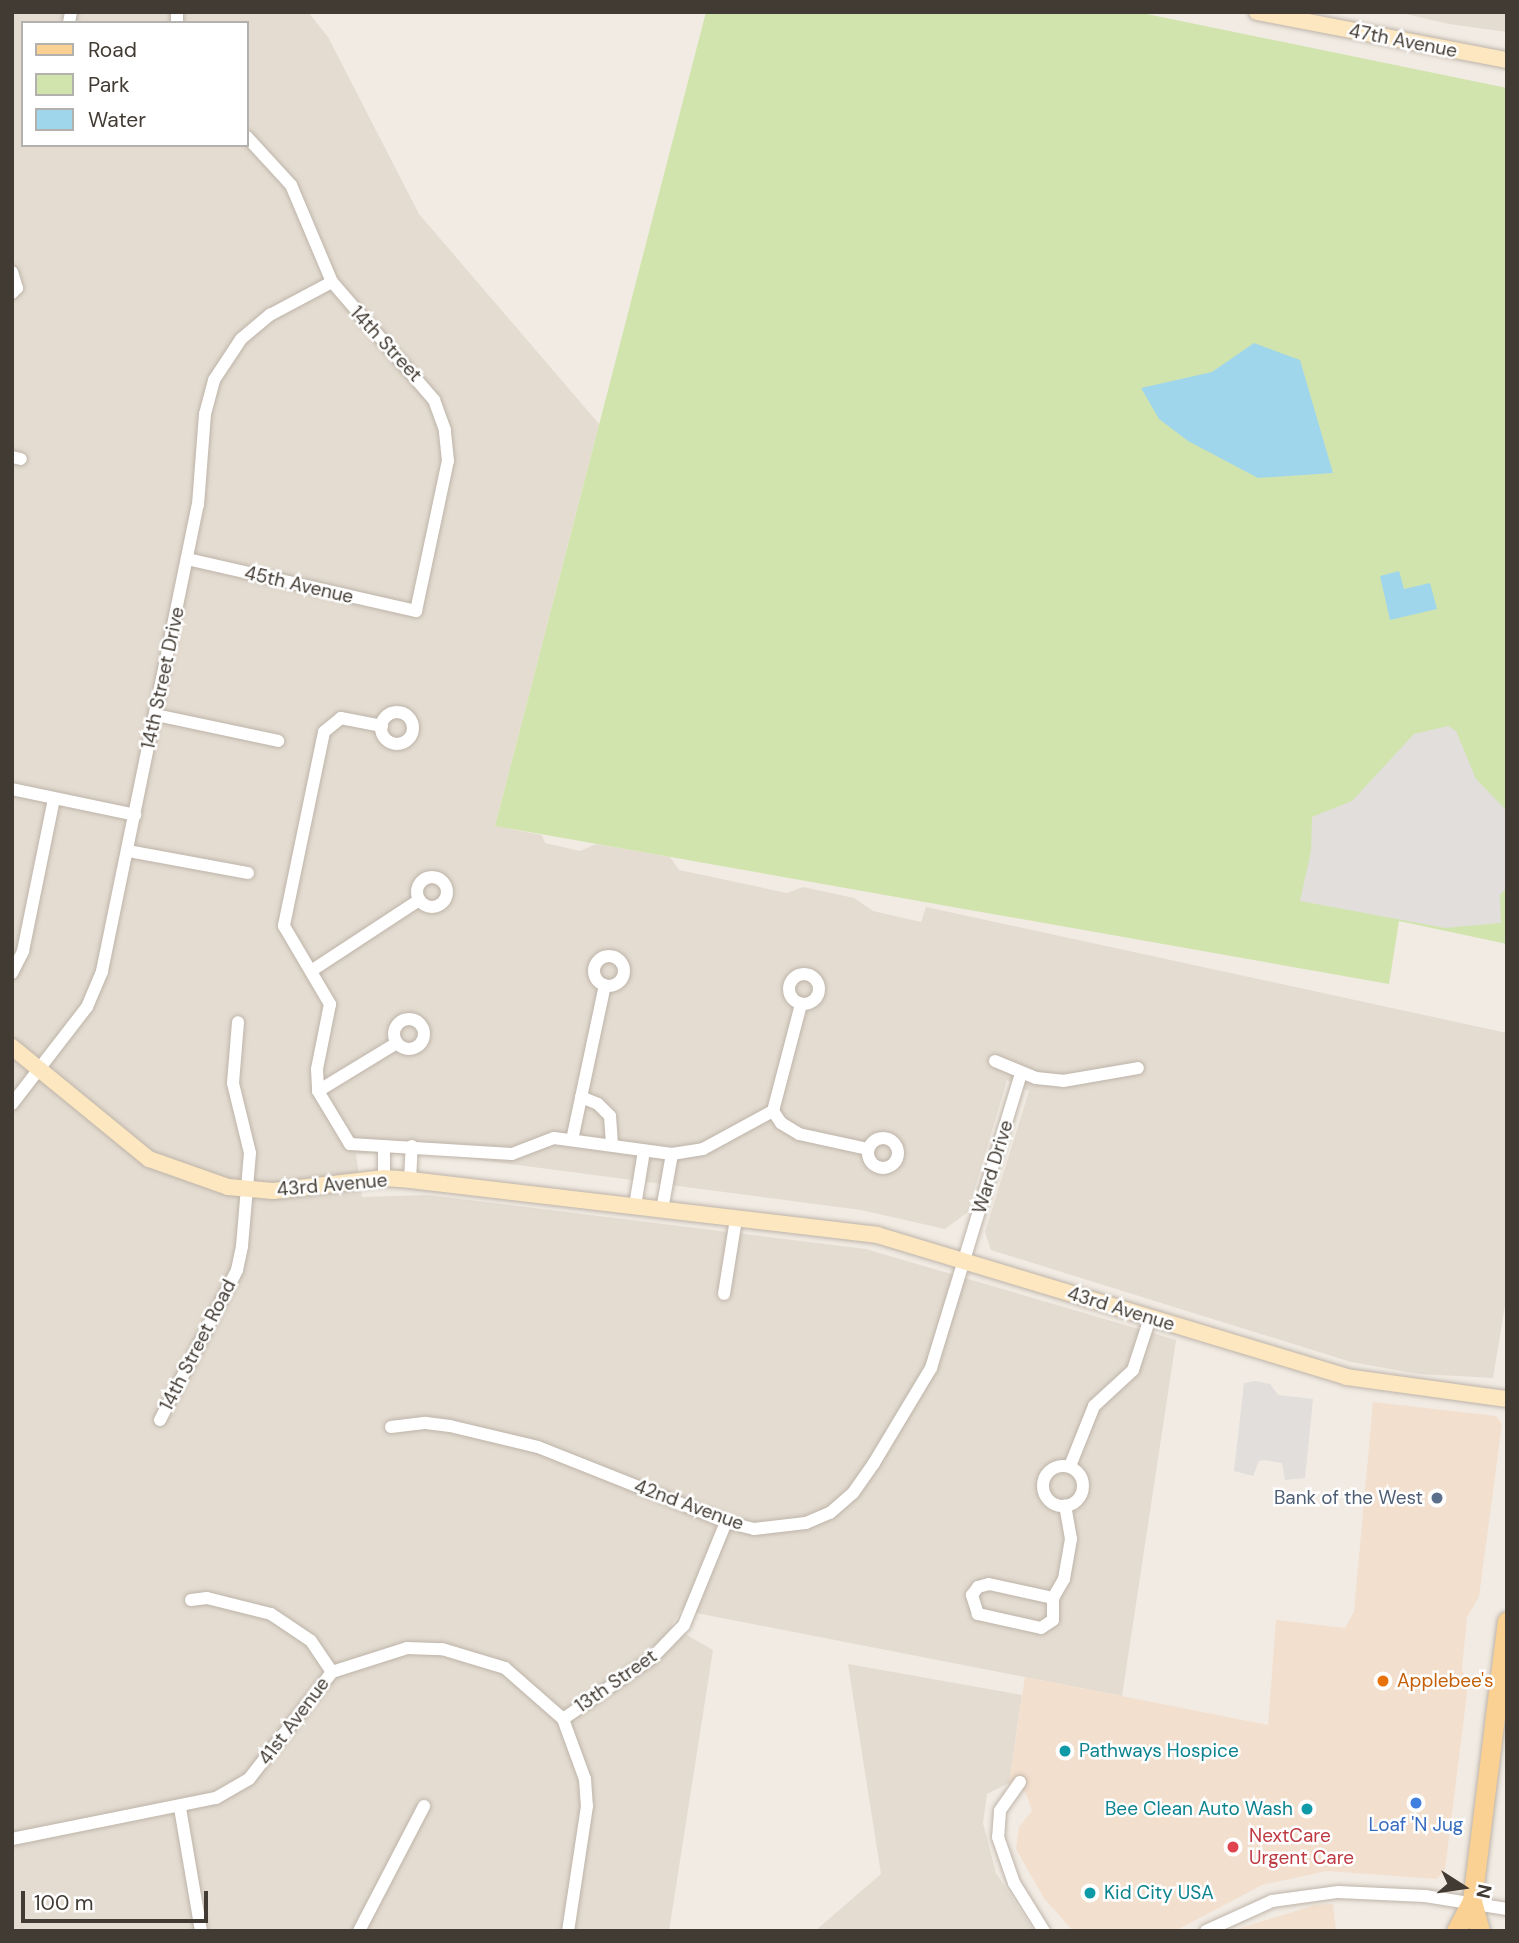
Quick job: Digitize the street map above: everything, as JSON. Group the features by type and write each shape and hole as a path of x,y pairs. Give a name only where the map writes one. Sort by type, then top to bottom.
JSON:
{"main road":[{"path":"1456,1931 1472,1901 1507,1622"},
{"path":"1472,1901 1480,1931"}],"street":[{"name":"47th Avenue","path":"1257,12 1507,60"},
{"name":"14th Street","path":"248,138 278,166 291,185 332,282 365,324 417,374 435,400 445,430 448,461 422,593 416,611 411,610"},
{"path":"12,272 17,288 12,293"},
{"name":"14th Street Drive","path":"12,1104 87,1007 102,971 187,559 214,380 241,339 270,316 332,282"},
{"name":"45th Avenue","path":"187,559 411,610"},
{"path":"156,715 278,741"},
{"path":"382,726 341,718 324,732 284,926 330,1004 317,1069 318,1091 350,1144 512,1154 554,1138 672,1154 716,1144 774,1111"},
{"path":"12,789 135,815"},
{"path":"12,973 23,951 54,799"},
{"path":"128,851 248,873"},
{"path":"311,971 419,900"},
{"path":"572,1140 605,985"},
{"path":"801,1004 774,1111 781,1123 799,1134 868,1149"},
{"name":"14th Street Road","path":"160,1420 237,1270 249,1189 250,1153 232,1073 238,1022"},
{"path":"318,1091 397,1042"},
{"name":"43rd Avenue","path":"12,1047 149,1159 207,1182 249,1189 384,1178 410,1180 877,1235 1346,1377 1507,1398"},
{"path":"995,1061 1021,1073 1063,1081 1138,1068"},
{"name":"Ward Drive","path":"964,1261 1021,1073"},
{"path":"581,1097 598,1104 610,1116 612,1144"},
{"path":"384,1146 384,1178"},
{"path":"410,1180 412,1146"},
{"path":"635,1206 644,1151"},
{"path":"662,1210 672,1154"},
{"path":"724,1294 736,1219"},
{"name":"42nd Avenue","path":"391,1427 426,1423 450,1426 538,1447 726,1522 772,1530 806,1523 830,1513 853,1493 922,1388 964,1261"},
{"path":"1070,1466 1088,1416 1133,1370 1150,1318"},
{"path":"1070,1466 1080,1475 1083,1488 1077,1500 1065,1506 1047,1499 1044,1480 1051,1469 1070,1466"},
{"path":"1053,1598 989,1584 974,1590 972,1601 984,1617 1041,1628 1054,1620 1053,1598 1064,1579 1070,1547 1065,1506"},
{"name":"13th Street","path":"568,1931 587,1806 585,1779 563,1719 652,1658 684,1625 726,1522"},
{"path":"191,1600 207,1598 271,1614 311,1642 332,1672"},
{"name":"41st Avenue","path":"12,1839 180,1808 216,1798 248,1779 332,1672 407,1648 442,1649 505,1668 563,1719"},
{"path":"1020,1782 1000,1811 998,1837 1013,1884 1044,1931"},
{"path":"359,1931 424,1806"},
{"path":"180,1808 201,1931"},
{"path":"1206,1931 1242,1912 1305,1895 1364,1892 1472,1901 1507,1909"}],"shaded area":[{"path":"12,12 308,12 328,37 419,214 599,424 495,826 542,835 545,843 580,851 596,844 670,857 679,870 787,893 803,887 854,898 873,911 921,922 926,907 1507,1033 1507,1293 1493,1378 1419,1374 1351,1362 991,1250 985,1232 1029,1091 1007,1080 968,1212 945,1229 861,1210 426,1153 356,1154 362,1197 428,1195 866,1249 1176,1340 1122,1696 681,1610 671,1626 713,1650 669,1931 12,1931"},
{"path":"1397,12 1507,12 1507,32 1449,24"},
{"path":"1448,726 1456,731 1476,779 1507,811 1507,887 1500,895 1501,923 1445,928 1300,901 1311,851 1312,817 1352,801 1414,734"},
{"path":"1255,1381 1270,1384 1278,1395 1313,1399 1305,1478 1285,1480 1282,1463 1265,1460 1259,1461 1253,1476 1234,1471 1244,1383"},
{"path":"1373,1402 1496,1416 1502,1424 1479,1597 1467,1617 1462,1669 1468,1685 1445,1869 1437,1879 1327,1871 1262,1885 1175,1931 1073,1931 1044,1898 1016,1849 1019,1827 1032,1811 1026,1793 1009,1783 1025,1677 1268,1725 1276,1620 1345,1628 1354,1612"},
{"path":"848,1664 1022,1695 1009,1783 987,1794 983,1823 996,1873 1034,1931 815,1931 881,1874"},
{"path":"1333,1904 1336,1931 1231,1931 1315,1905"}],"green space":[{"path":"706,12 1137,12 1507,88 1507,944 1399,921 1389,984 495,826"}],"water":[{"path":"1254,343 1300,360 1333,473 1258,478 1188,441 1159,419 1141,388 1212,372"},
{"path":"1399,571 1404,589 1430,583 1437,609 1390,620 1380,576"}],"place":[{"name":"Bank of the West","path":"1437,1498"},
{"name":"Applebee's","path":"1383,1681"},
{"name":"Pathways Hospice","path":"1065,1751"},
{"name":"Loaf 'N Jug","path":"1416,1803"},
{"name":"Bee Clean Auto Wash","path":"1307,1809"},
{"name":"NextCare Urgent Care","path":"1233,1847"},
{"name":"Kid City USA","path":"1090,1893"}]}
